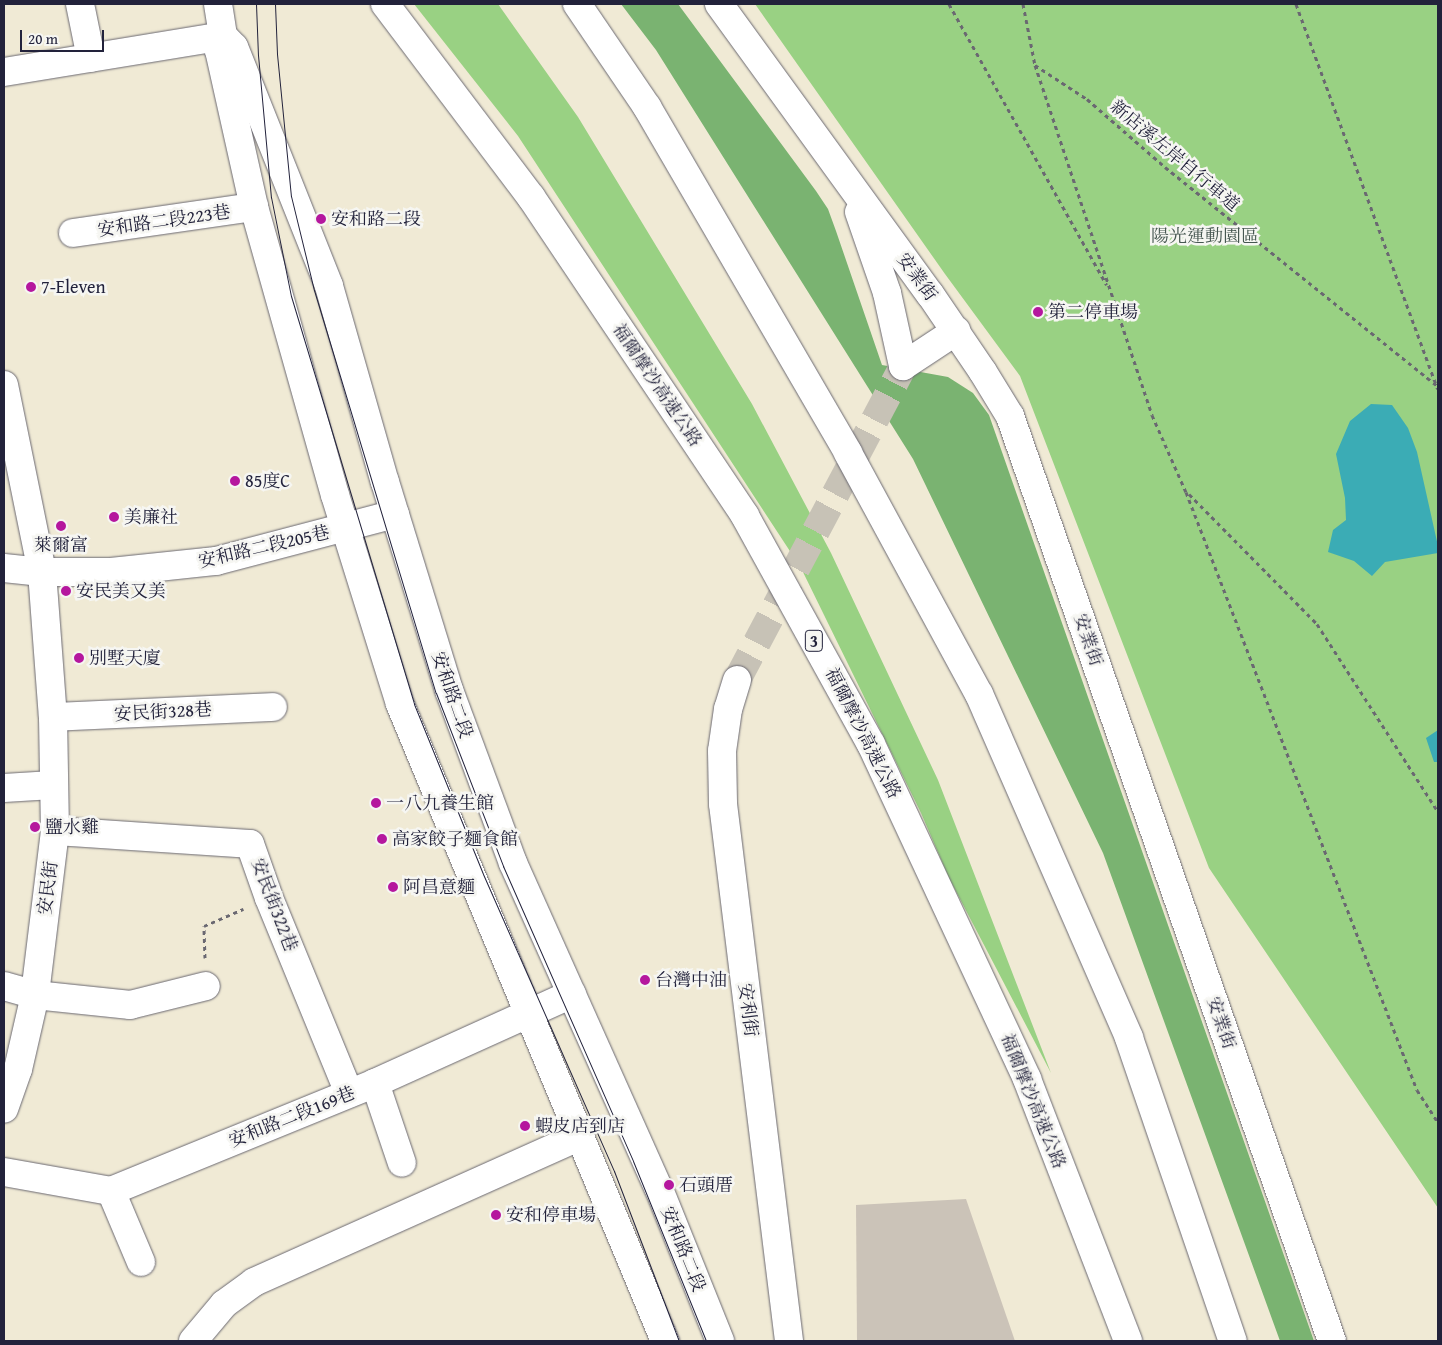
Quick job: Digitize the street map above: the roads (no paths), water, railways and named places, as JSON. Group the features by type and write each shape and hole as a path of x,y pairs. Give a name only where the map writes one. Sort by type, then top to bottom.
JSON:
{"main road":[{"path":"80,4 90,58"},
{"name":"安和路二段","path":"218,4 223,36 218,50 254,207 345,528 400,704 665,1341"},
{"name":"福爾摩沙高速公路","path":"385,4 532,197 745,516 872,744 1027,1079 1128,1341"},
{"path":"578,4 652,115 848,453 979,694 1129,1038 1233,1341"},
{"name":"安業街","path":"718,4 956,331 1010,416 1332,1341"},
{"path":"4,72 223,36"},
{"name":"安和路二段","path":"223,36 234,47 329,286 395,514 449,690 509,854 659,1189 720,1341"},
{"path":"850,185 887,293 904,366 956,331"},
{"name":"安和路二段223巷","path":"73,234 254,207"},
{"name":"安民街","path":"4,385 42,572 53,717 54,785 54,831 35,995 18,1069 4,1109"},
{"name":"安和路二段205巷","path":"42,572 111,572 216,562 395,514"},
{"path":"4,568 42,572"},
{"name":"安利街","path":"738,680 728,709 722,751 723,804 789,1341"},
{"name":"安民街328巷","path":"53,717 272,707"},
{"path":"4,788 54,785"},
{"name":"安民街322巷","path":"54,831 250,844 269,898 350,1093"},
{"path":"4,986 35,995 130,1005 206,986"},
{"name":"安和路二段169巷","path":"111,1191 374,1083 572,994"},
{"path":"374,1083 402,1163"},
{"path":"193,1341 224,1304 254,1282 581,1136"},
{"path":"4,1172 111,1191 142,1262"}],"water":[{"path":"1371,404 1392,405 1408,428 1417,452 1438,546 1438,553 1385,562 1372,576 1354,561 1328,552 1333,530 1346,520 1345,498 1336,454 1350,421"},
{"path":"1438,730 1438,762 1434,762 1426,738"}],"tunnel":[{"path":"737,680 903,366"}],"tram line":[{"path":"256,4 258,55 271,197 291,296 414,704 483,874 614,1171 679,1341"},
{"path":"275,4 277,54 291,196 314,290 436,693 503,866 633,1161 706,1341"}],"place":[{"name":"安和路二段","path":"321,219"},
{"name":"7-Eleven","path":"31,287"},
{"name":"第二停車場","path":"1038,312"},
{"name":"85度C","path":"235,481"},
{"name":"美廉社","path":"114,517"},
{"name":"萊爾富","path":"61,526"},
{"name":"安民美又美","path":"66,591"},
{"name":"別墅天廈","path":"79,658"},
{"name":"一八九養生館","path":"376,803"},
{"name":"鹽水雞","path":"35,827"},
{"name":"高家餃子麵食館","path":"382,839"},
{"name":"阿昌意麵","path":"393,887"},
{"name":"台灣中油","path":"645,980"},
{"name":"蝦皮店到店","path":"525,1126"},
{"name":"石頭厝","path":"669,1185"},
{"name":"安和停車場","path":"496,1215"}],"park label":[{"name":"陽光運動園區","path":"1205,236"}]}
